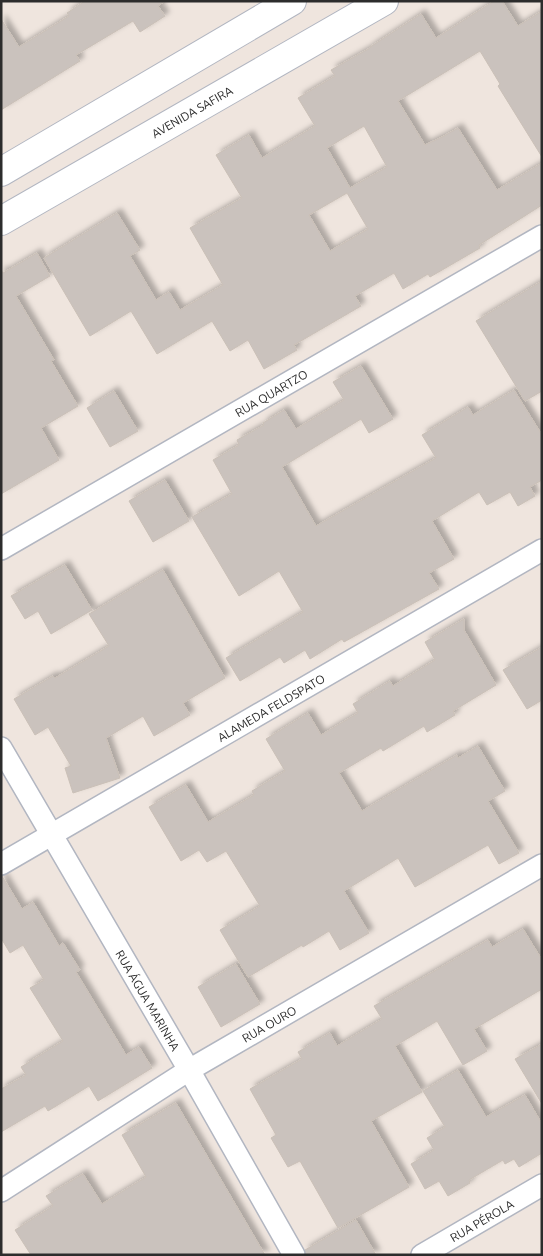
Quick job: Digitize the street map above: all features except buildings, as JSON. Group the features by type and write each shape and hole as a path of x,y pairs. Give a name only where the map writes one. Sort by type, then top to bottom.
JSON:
{"street":[{"path":"1,172 292,1"},
{"name":"AVENIDA SAFIRA","path":"1,221 384,1"},
{"name":"RUA QUARTZO","path":"1,549 542,236"},
{"name":"ALAMEDA FELDSPATO","path":"1,864 542,550"},
{"name":"RUA ÁGUA MARINHA","path":"1,748 189,1070 294,1255"},
{"name":"RUA OURO","path":"1,1191 189,1070 542,866"},
{"name":"RUA PÉROLA","path":"422,1255 542,1185"}]}
